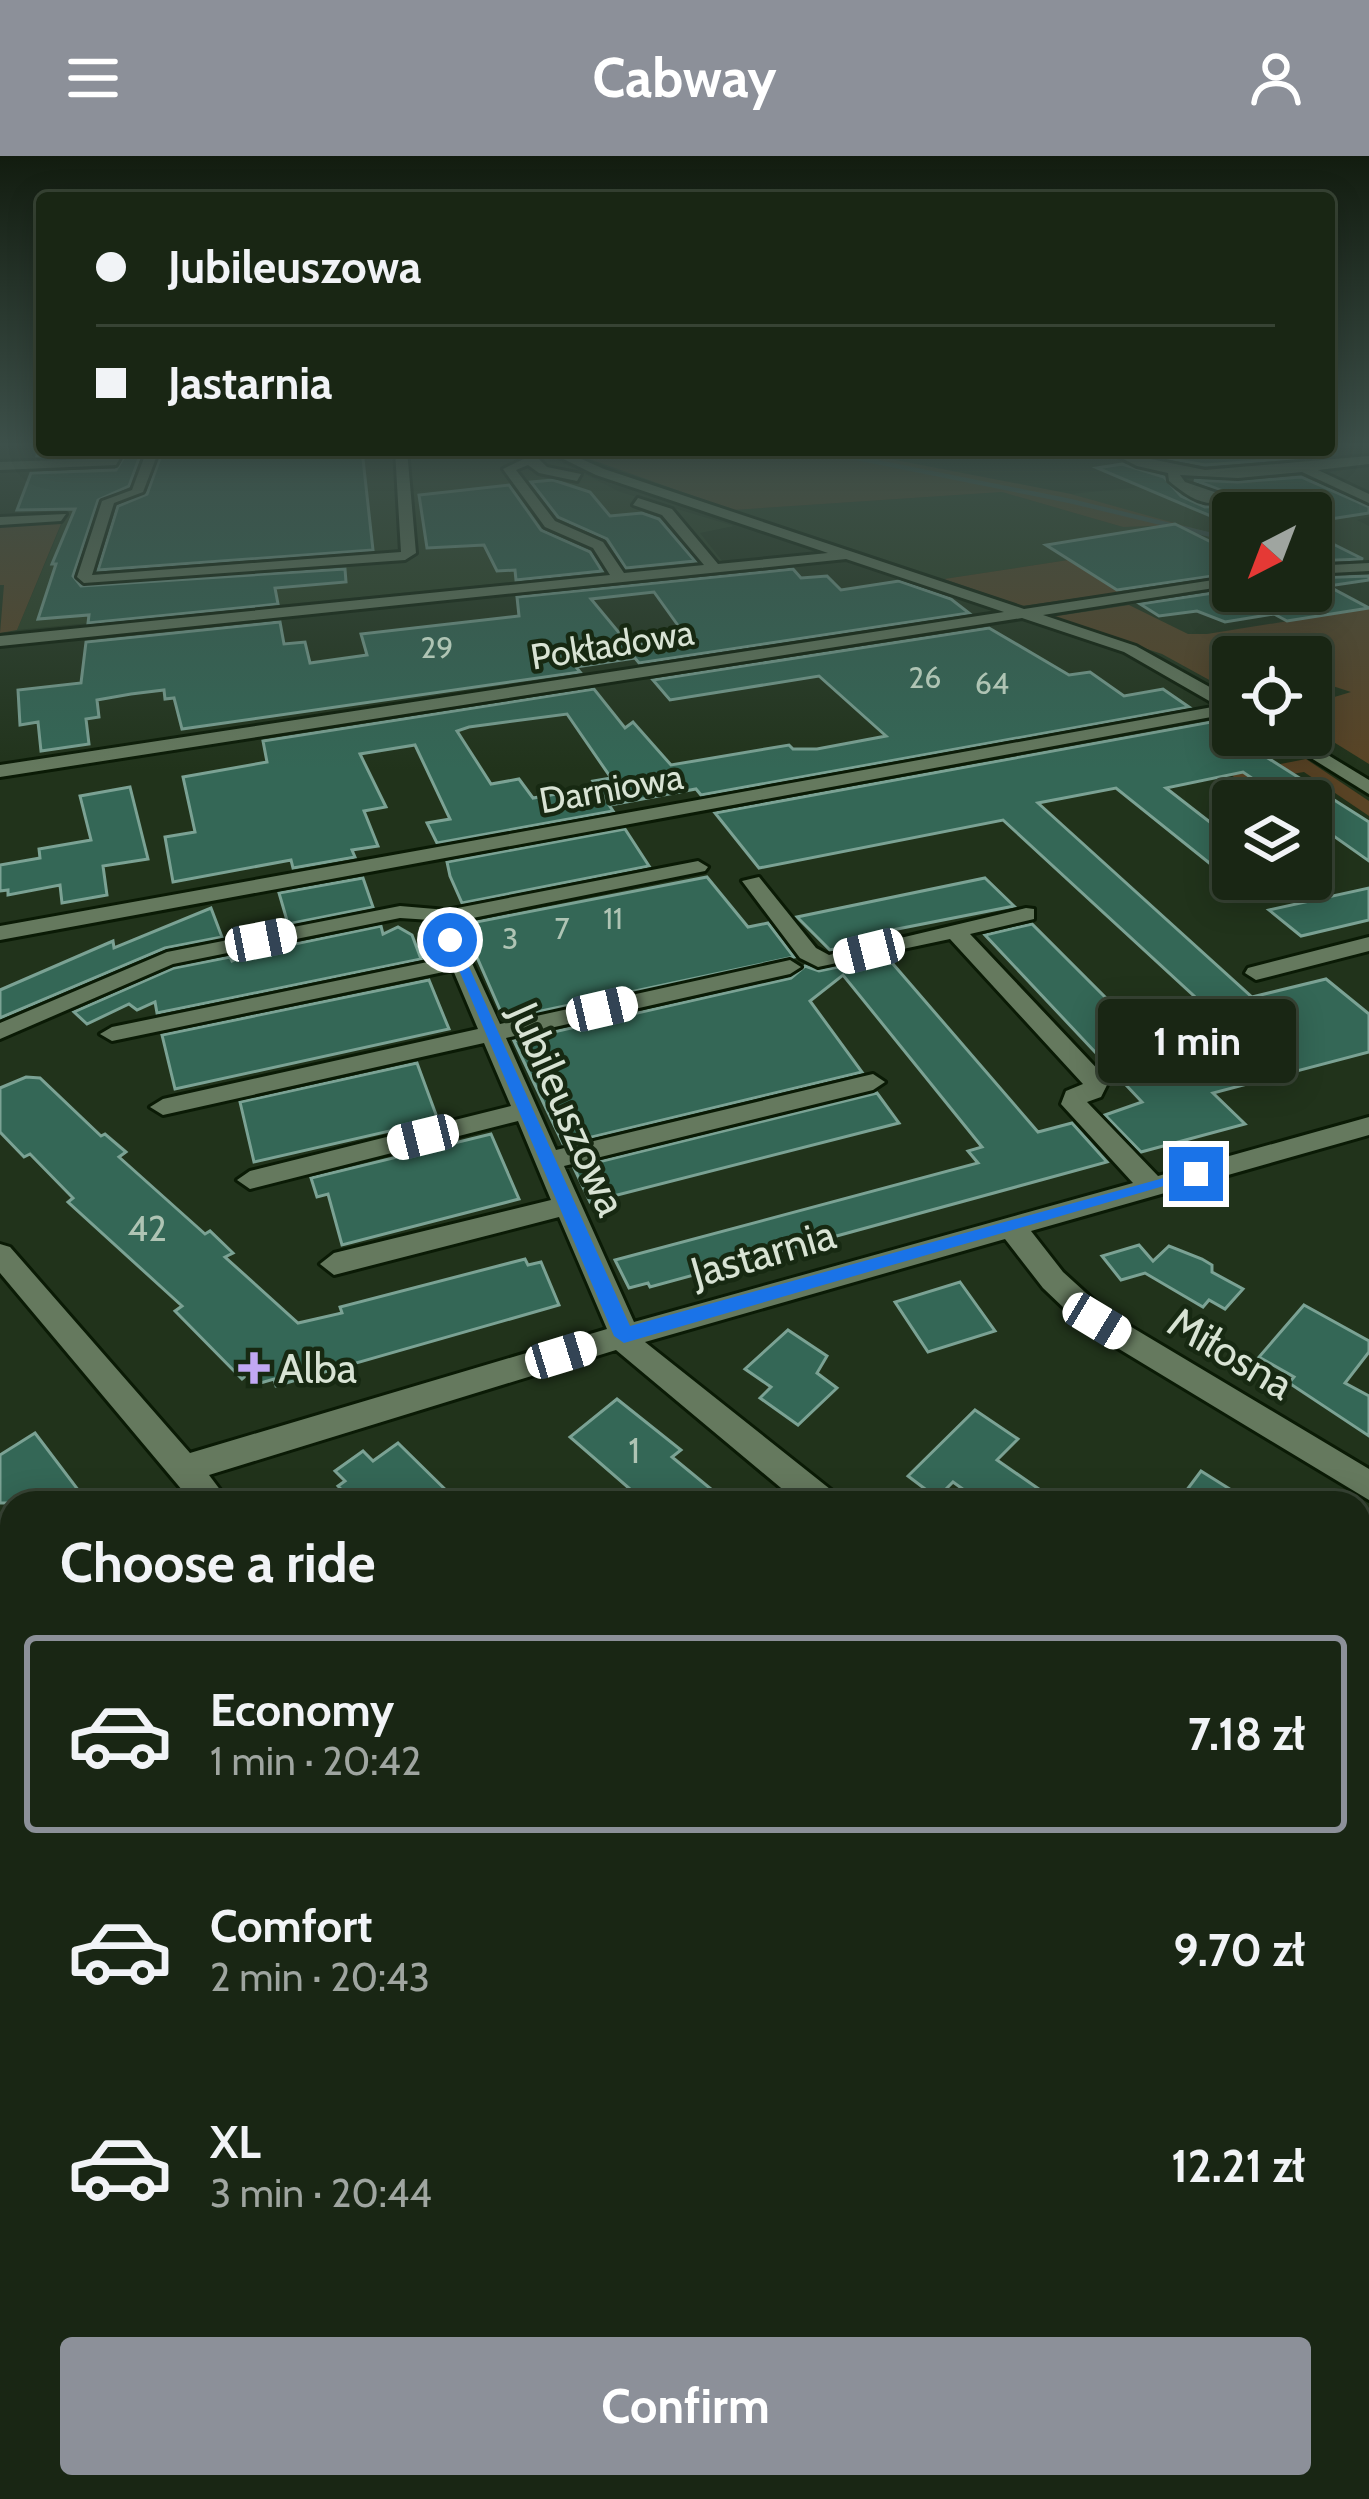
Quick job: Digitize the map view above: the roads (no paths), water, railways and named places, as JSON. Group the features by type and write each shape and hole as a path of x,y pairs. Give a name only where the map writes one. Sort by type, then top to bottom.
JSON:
{"street":[{"path":"92,551 84,577 89,580 405,556 409,551"},
{"path":"602,551 621,580"},
{"path":"700,551 717,571"},
{"path":"834,551 1142,654 1212,696"},
{"path":"0,641 845,555"},
{"path":"1332,569 1369,567"},
{"name":"Pokładowa","path":"0,771 1212,584"},
{"name":"Darniowa","path":"0,933 1212,712"},
{"path":"1317,756 1369,788"},
{"path":"0,1032 167,959 400,912 440,916 698,867"},
{"path":"752,881 808,953 826,962 1026,914"},
{"name":"Jubileuszowa","path":"440,916 624,1336"},
{"path":"955,931 1096,1083 1092,1091 1075,1097 1074,1104 1154,1186"},
{"path":"1256,973 1369,944"},
{"path":"112,1034 460,962"},
{"path":"164,1107 790,968"},
{"path":"548,1161 873,1082"},
{"path":"250,1180 526,1111"},
{"name":"Jastarnia","path":"183,1469 624,1336 1369,1126"},
{"path":"334,1264 568,1205"},
{"name":"Miłosna","path":"1011,1226 1052,1280 1097,1321 1369,1486"},
{"path":"0,1254 202,1491"},
{"path":"624,1336 644,1362 808,1491"}],"place":[{"name":"Alba","path":"254,1368"}]}
